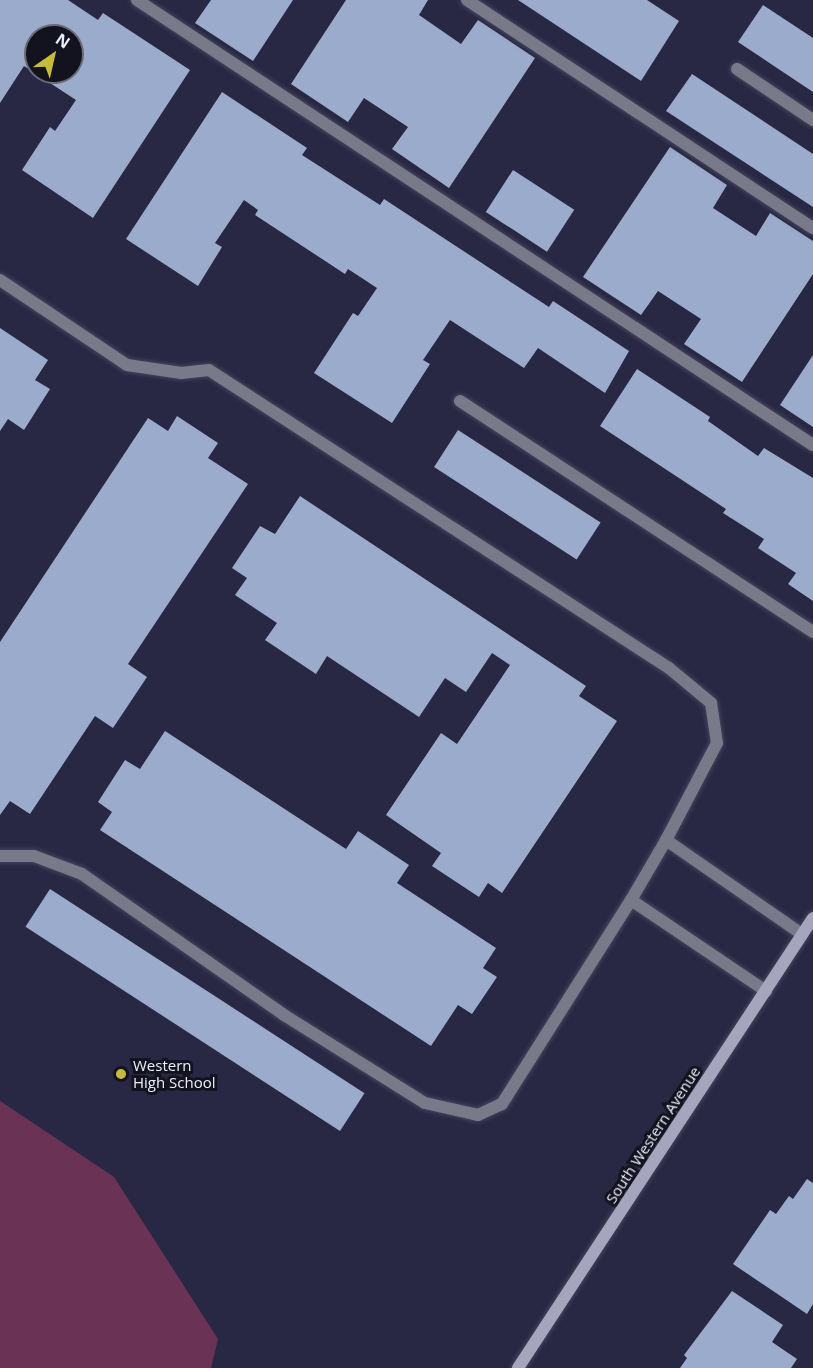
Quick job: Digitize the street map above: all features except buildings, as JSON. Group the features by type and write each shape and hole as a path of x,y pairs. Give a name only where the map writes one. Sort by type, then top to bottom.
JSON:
{"street":[{"name":"South Western Avenue","path":"518,1368 813,918"}],"lane":[{"path":"137,0 813,445"},
{"path":"467,0 813,228"},
{"path":"737,69 813,120"},
{"path":"0,280 127,365 181,373 209,370 669,668 711,703 717,743 666,840 631,900 502,1104 478,1115 425,1103 284,1015 82,874 34,856 0,856"},
{"path":"460,400 813,632"},
{"path":"666,840 802,934"},
{"path":"631,900 766,991"}],"shaded area":[{"path":"0,1101 114,1177 218,1339 211,1368 0,1368"}],"place":[{"name":"Western High School","path":"121,1074"}]}
